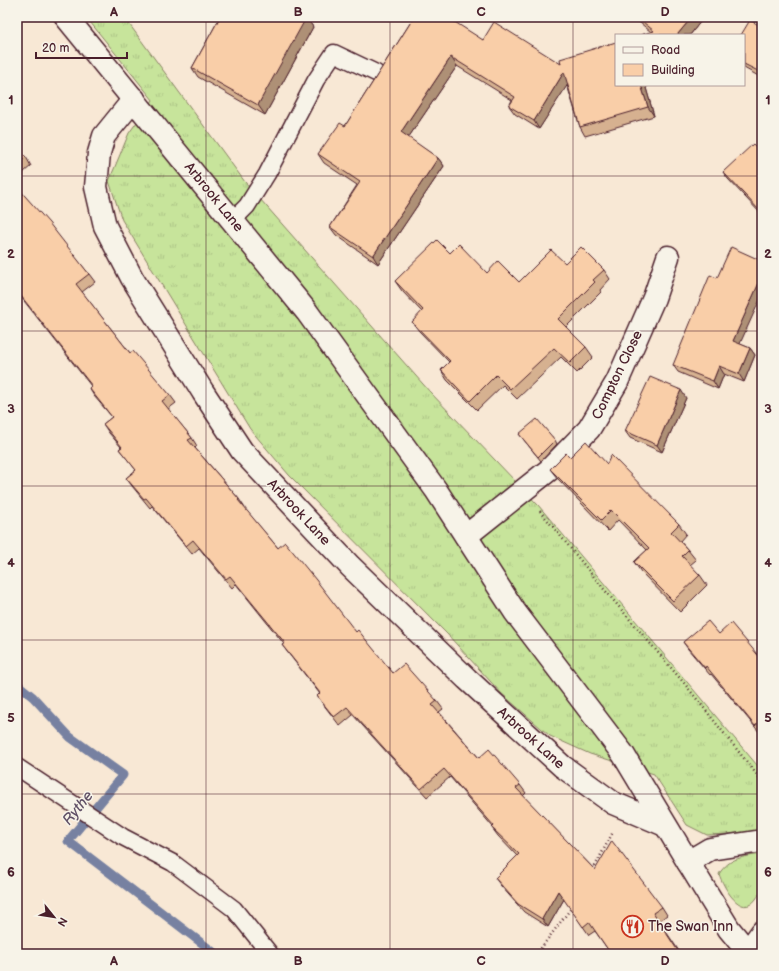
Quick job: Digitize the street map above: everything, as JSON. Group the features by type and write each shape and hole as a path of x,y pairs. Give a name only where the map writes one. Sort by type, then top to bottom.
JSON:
{"street":[{"name":"Arbrook Lane","path":"66,17 307,312 436,490 515,612 623,754 729,929 747,953"},
{"name":"Arbrook Lane","path":"134,99 104,136 99,153 96,186 105,226 132,278 203,392 242,451 350,566 467,679 562,766 613,803 665,825"},
{"name":"Compton Close","path":"466,536 549,470 589,429 617,382 654,298 668,257"},
{"path":"688,862 710,849 762,840"},
{"path":"747,953 762,932"}],"lane":[{"path":"233,220 248,206 267,174 316,80 334,53 376,72"},
{"path":"17,767 123,837 173,863 234,909 270,954"}],"path":[{"path":"536,481 546,492 539,510 684,683 762,781"},
{"path":"590,876 614,829 622,807"},
{"path":"535,954 576,902"}],"green space":[{"path":"86,17 124,17 245,182 430,392 538,505 762,771 762,831 707,835 687,825 654,774 590,754 550,736 501,693 447,634 289,475 250,429 122,220 109,181 129,133 153,100"},
{"path":"762,854 762,890 756,899 750,904 744,906 733,899 724,886 719,874 723,868 732,861 743,857"}],"building":[{"path":"220,17 306,18 258,105 192,68"},
{"path":"414,17 447,17 483,40 494,22 561,64 560,59 615,42 615,86 641,86 648,107 580,127 564,72 534,121 509,106 515,97 451,57 401,132 438,158 373,256 330,227 360,182 318,154 340,123 345,126"},
{"path":"637,17 692,17 678,34 644,34 654,31"},
{"path":"750,20 762,27 762,73 745,64 745,34 742,34"},
{"path":"753,144 762,153 762,213 723,172"},
{"path":"17,148 26,157 17,165"},
{"path":"17,187 49,223 89,274 76,284 130,353 133,351 170,395 162,401 192,438 188,440 239,499 238,500 278,548 285,542 356,632 358,630 393,673 404,664 437,701 432,705 479,758 489,749 520,785 516,788 595,870 612,841 662,907 653,913 678,951 674,954 611,954 589,922 583,927 558,891 542,919 518,904 495,878 519,854 492,828 494,826 444,769 421,789 347,707 334,717 317,696 320,693 282,645 285,643 230,576 226,579 193,540 186,546 146,498 144,499 126,478 136,470 119,449 122,447 103,424 112,417 89,388 92,386 17,291"},
{"path":"437,240 450,253 459,244 487,273 498,261 519,282 551,250 565,263 581,247 604,270 593,280 595,282 558,319 586,347 570,363 554,348 510,389 496,375 470,401 441,370 450,361 412,322 423,310 395,281"},
{"path":"731,247 762,261 762,276 733,341 750,348 739,374 719,366 713,381 673,365 710,275 717,278"},
{"path":"650,377 681,390 657,445 625,431"},
{"path":"537,419 555,440 538,457 519,434"},
{"path":"586,441 607,464 611,455 679,524 671,532 688,550 682,556 700,575 673,601 634,562 649,548 611,510 601,520 550,469 566,453 570,457"},
{"path":"708,621 719,634 731,623 762,660 762,720 755,726 706,666 705,668 683,642"}],"waterway":[{"name":"Rythe","path":"17,684 33,697 70,737 123,775 68,841 216,954"}],"place":[{"name":"The Swan Inn","path":"632,926"}]}
